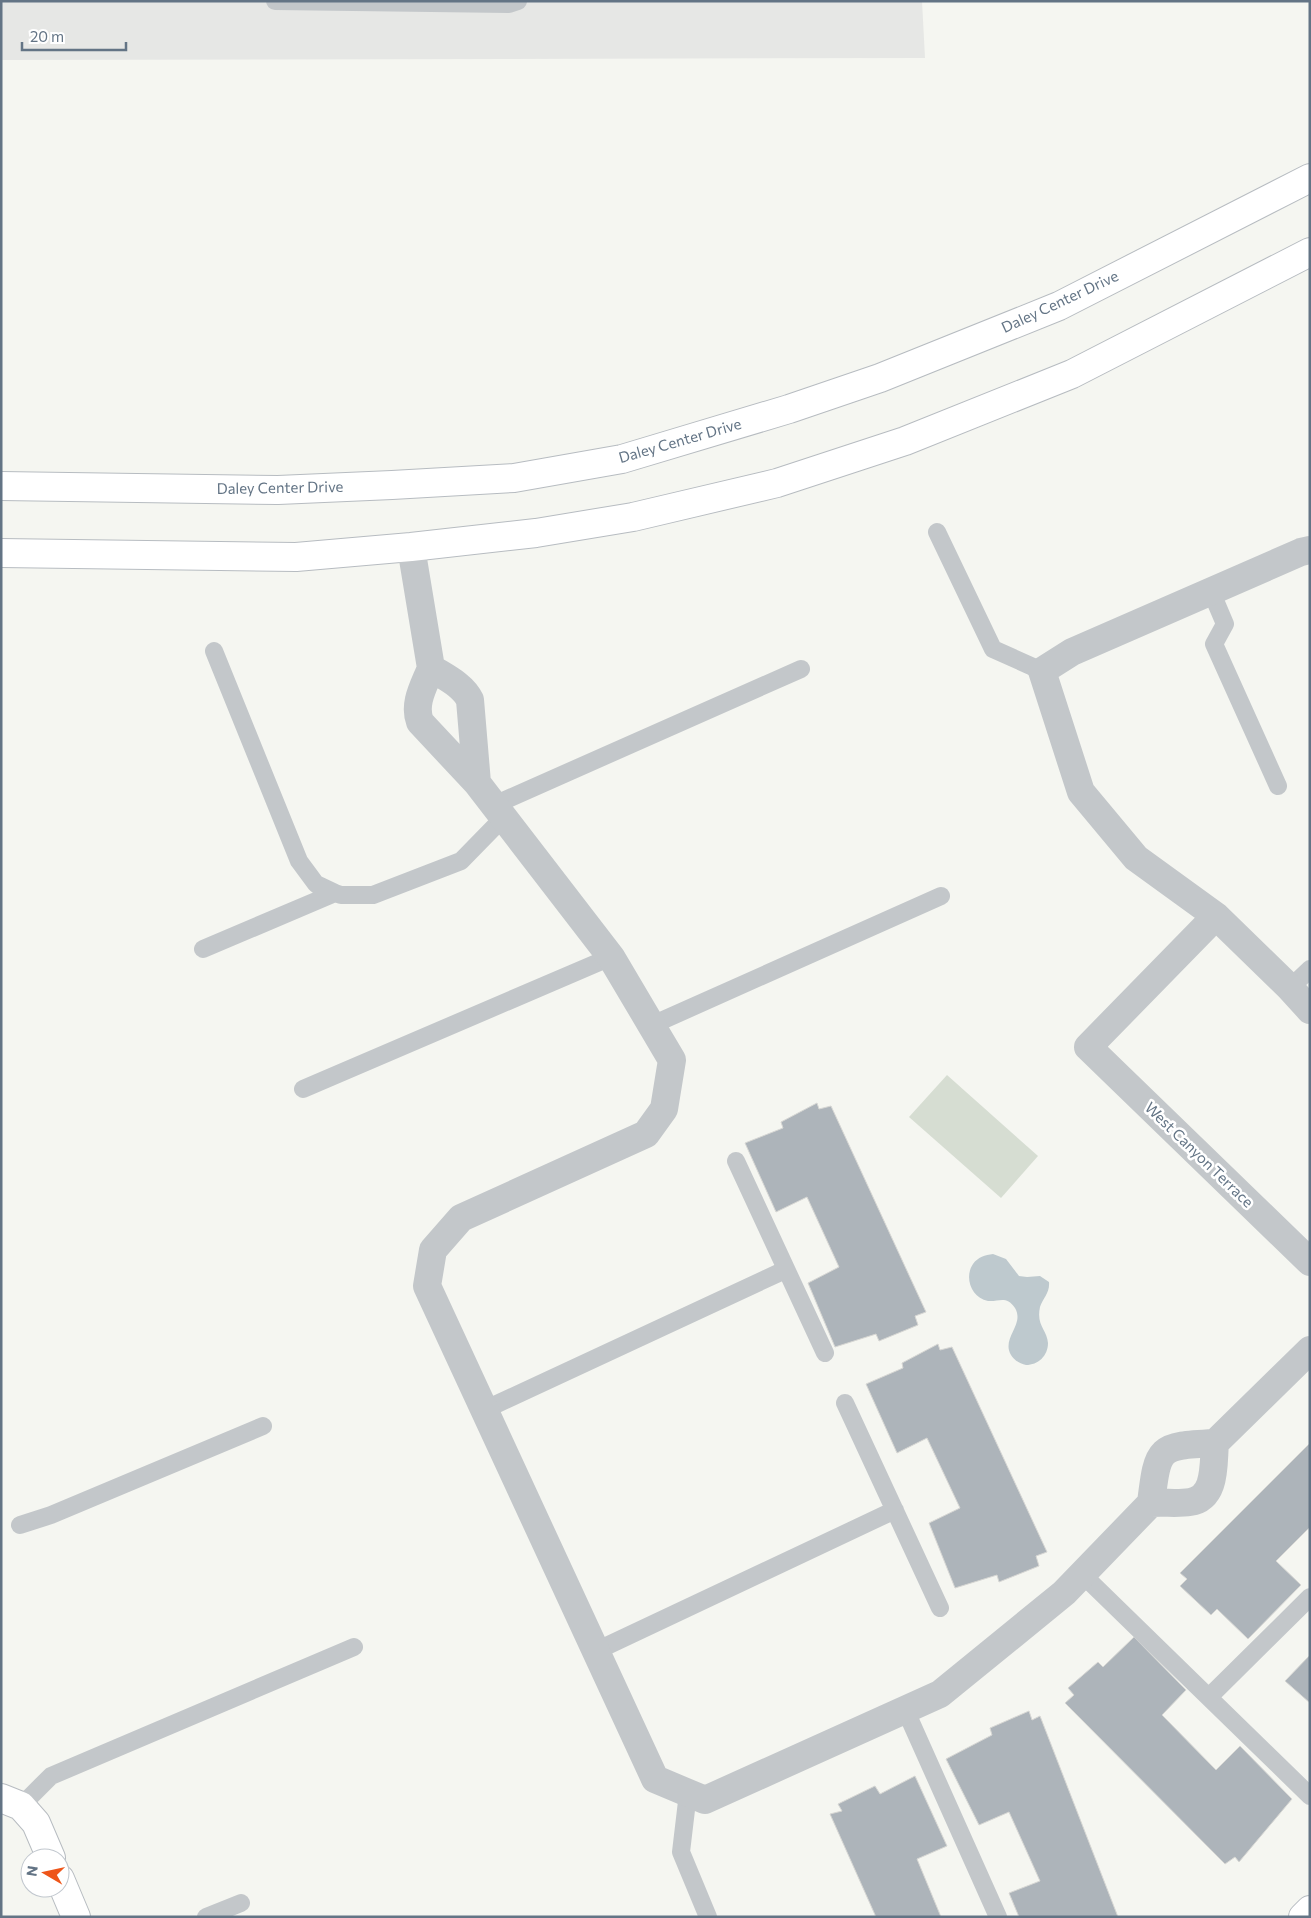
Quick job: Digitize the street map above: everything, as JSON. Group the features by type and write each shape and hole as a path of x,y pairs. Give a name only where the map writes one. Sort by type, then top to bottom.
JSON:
{"main road":[{"name":"Daley Center Drive","path":"1,486 278,490 401,485 514,478 622,459 789,409 880,378 1059,306 1310,178"},
{"path":"1,554 296,557 536,534 633,518 777,483 896,444 1072,374 1310,252"},
{"path":"11,1802 36,1823 47,1848"},
{"path":"68,1898 76,1917"},
{"path":"1303,1917 1310,1910"}],"street":[{"path":"412,547 431,668 417,704 416,714 420,722 499,811 611,957 672,1060 664,1109 646,1134 461,1218 433,1250 427,1286 655,1779 705,1800 940,1694 1064,1593 1151,1503 1155,1470 1158,1460 1163,1453 1180,1445 1215,1443"},
{"path":"1310,550 1301,552 1072,652 1042,671 1081,792 1136,858 1216,916 1310,1010"},
{"path":"431,668 459,686 466,692 470,700 477,784"},
{"name":"West Canyon Terrace","path":"1216,916 1088,1047 1310,1262"},
{"path":"1151,1503 1191,1502 1201,1498 1208,1490 1212,1481 1215,1443 1310,1350"}],"lane":[{"path":"275,1 509,4 518,1"},
{"path":"937,532 993,649 1042,671"},
{"path":"1212,591 1225,624 1214,644 1278,786"},
{"path":"214,651 298,861 316,884 341,895 373,895 461,861 499,811 801,669"},
{"path":"203,949 335,893"},
{"path":"652,1025 941,896"},
{"path":"303,1089 611,957"},
{"path":"1290,988 1310,969"},
{"path":"736,1161 825,1353"},
{"path":"484,1410 785,1270"},
{"path":"846,1403 940,1608"},
{"path":"20,1525 51,1515 263,1426"},
{"path":"596,1651 895,1510"},
{"path":"1082,1574 1310,1796"},
{"path":"1209,1697 1310,1597"},
{"path":"11,1802 51,1776 354,1647"},
{"path":"906,1709 998,1917"},
{"path":"688,1793 681,1852 708,1917"},
{"path":"206,1917 241,1903"}],"shaded area":[{"path":"1,1 922,1 925,58 1,60"},
{"path":"947,1075 1038,1156 1001,1198 909,1117"},
{"path":"993,1254 1006,1259 1019,1276 1040,1276 1049,1282 1039,1313 1039,1319 1047,1338 1048,1348 1042,1359 1030,1365 1022,1364 1015,1360 1009,1349 1009,1343 1017,1320 1015,1308 1005,1300 988,1301 982,1299 973,1291 969,1281 970,1269 973,1264 982,1257"}],"building":[{"path":"817,1103 819,1109 831,1106 926,1312 915,1316 918,1325 879,1341 876,1334 835,1347 808,1283 839,1267 807,1197 776,1212 745,1143 783,1128 781,1122"},
{"path":"938,1344 940,1350 952,1347 1047,1552 1036,1556 1039,1566 999,1582 997,1575 955,1588 929,1523 960,1508 927,1438 897,1453 866,1384 903,1368 902,1363"},
{"path":"1310,1443 1310,1527 1276,1561 1301,1585 1248,1639 1217,1609 1211,1615 1180,1586 1187,1579 1180,1573"},
{"path":"1134,1637 1186,1690 1162,1715 1216,1770 1240,1746 1292,1799 1239,1862 1235,1857 1225,1864 1065,1703 1074,1695 1068,1688 1098,1662 1103,1667"},
{"path":"1310,1655 1310,1703 1285,1681"},
{"path":"1029,1711 1032,1720 1040,1716 1118,1917 1019,1917 1009,1893 1040,1881 1009,1812 979,1825 946,1759 992,1735 990,1728"},
{"path":"915,1776 947,1846 917,1859 941,1917 876,1917 830,1814 842,1811 838,1804 875,1786 880,1794"}]}
